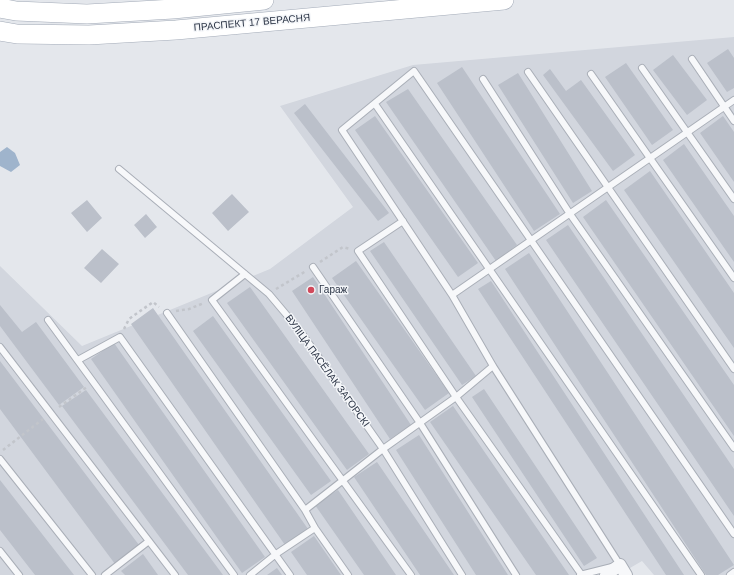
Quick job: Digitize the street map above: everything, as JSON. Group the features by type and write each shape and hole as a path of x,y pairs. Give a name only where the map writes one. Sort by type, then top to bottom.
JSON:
{"main road":[{"path":"0,8 16,11 87,14 173,9 264,0"},
{"name":"ПРАСПЕКТ 17 ВЕРАСНЯ","path":"0,31 17,34 89,35 160,31 504,0"}],"street":[{"path":"606,575 623,570"}],"lane":[{"path":"173,9 190,0"},
{"path":"692,59 734,121"},
{"path":"642,68 734,199"},
{"path":"403,221 358,251 456,397 581,575 623,570 493,366 452,295 403,221 342,130 414,71 734,534"},
{"path":"528,72 734,369"},
{"path":"591,74 734,278"},
{"path":"483,79 570,214 734,448"},
{"path":"452,295 734,100"},
{"path":"375,104 701,575"},
{"name":"ВУЛІЦА ПАСЁЛАК ЗАГОРСКІ","path":"120,168 269,294 301,332 383,449 462,575"},
{"path":"314,267 420,423 516,575"},
{"path":"246,274 212,300 411,575"},
{"path":"167,313 305,510 315,528 348,575"},
{"path":"48,320 234,575"},
{"path":"78,360 120,337 290,575"},
{"path":"0,347 175,575"},
{"path":"305,510 383,449 456,397 493,366"},
{"path":"0,459 92,575"},
{"path":"250,575 276,554 315,528"},
{"path":"105,575 149,541"},
{"path":"0,551 19,575"},
{"path":"730,575 734,572"}],"shaded area":[{"path":"734,37 734,575 654,575 642,561 618,575 0,575 0,266 82,346 270,269 353,207 280,106 413,65"}],"water":[{"path":"7,147 15,153 20,165 11,172 0,166 0,152"}],"building":[{"path":"728,49 734,58 734,88 727,92 707,63"},
{"path":"673,55 707,100 687,115 653,70"},
{"path":"626,63 673,130 652,145 605,77"},
{"path":"462,67 560,214 534,231 437,83"},
{"path":"550,69 566,91 581,80 635,155 613,171 543,75"},
{"path":"518,73 592,191 573,203 498,85"},
{"path":"408,89 517,245 496,261 386,102"},
{"path":"305,104 389,213 378,221 294,113"},
{"path":"375,116 478,263 458,277 355,130"},
{"path":"723,116 734,132 734,182 700,133"},
{"path":"684,144 734,216 734,262 663,160"},
{"path":"650,171 734,293 734,348 624,190"},
{"path":"232,194 249,212 228,231 212,213"},
{"path":"87,200 102,218 87,232 71,213"},
{"path":"606,200 734,385 734,436 583,217"},
{"path":"146,214 157,227 145,238 134,225"},
{"path":"568,225 734,469 734,516 546,240"},
{"path":"384,242 476,376 462,385 370,251"},
{"path":"102,249 119,264 101,283 84,268"},
{"path":"529,253 734,565 718,575 706,575 505,269"},
{"path":"356,261 449,393 425,410 332,278"},
{"path":"313,277 411,425 390,439 292,291"},
{"path":"491,281 684,575 666,575 478,289"},
{"path":"250,287 369,454 347,470 227,303"},
{"path":"0,305 22,332 36,322 84,387 59,405 0,326"},
{"path":"153,308 308,529 285,545 131,324"},
{"path":"213,316 331,481 311,495 193,331"},
{"path":"114,343 265,557 242,573 91,359"},
{"path":"0,361 139,545 115,564 0,409"},
{"path":"484,389 597,558 584,566 472,397"},
{"path":"86,390 223,575 188,575 62,406"},
{"path":"453,406 569,575 536,575 430,422"},
{"path":"419,435 508,575 476,575 396,450"},
{"path":"377,462 454,575 420,575 354,477"},
{"path":"0,480 74,575 35,575 0,530"},
{"path":"338,490 396,575 364,575 315,505"},
{"path":"314,536 341,575 307,575 291,552"},
{"path":"143,554 158,575 125,575 121,571"},
{"path":"277,568 282,575 267,575"}],"place":[{"name":"Гараж","path":"311,290"}]}
